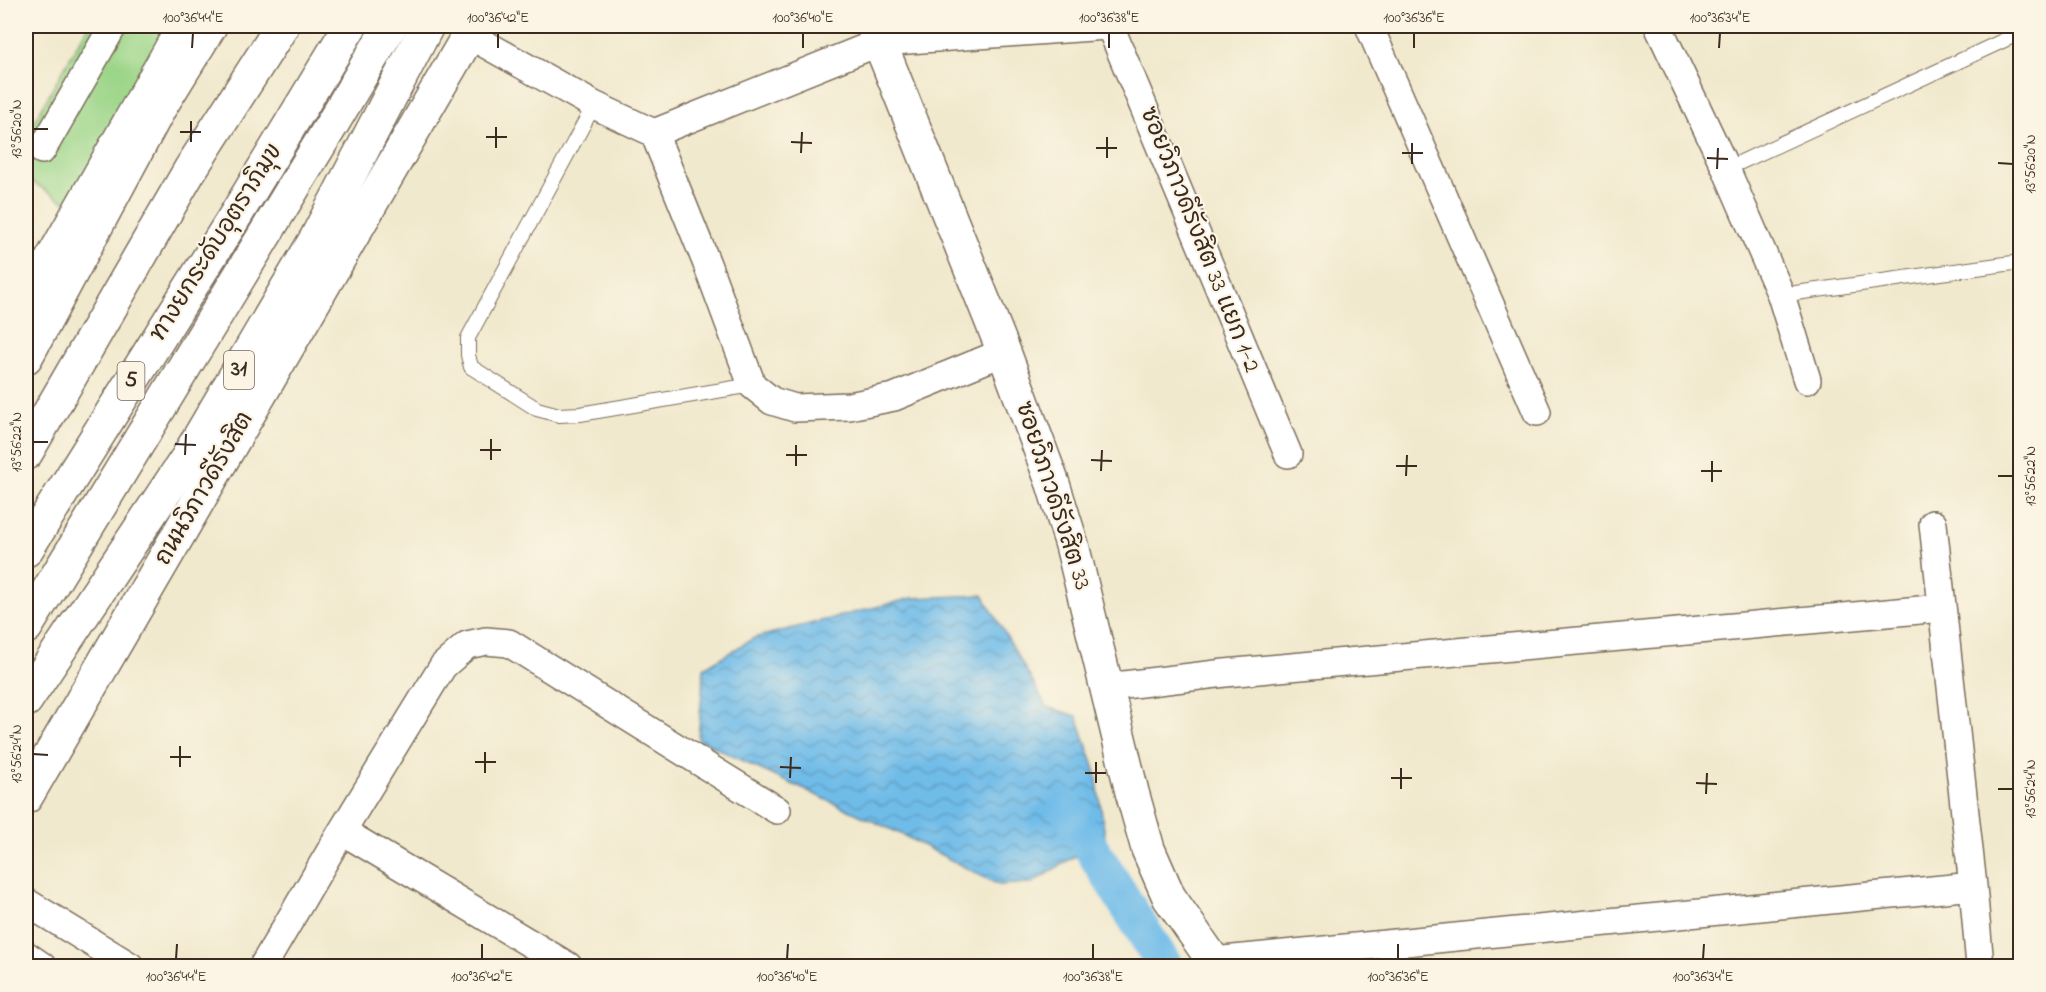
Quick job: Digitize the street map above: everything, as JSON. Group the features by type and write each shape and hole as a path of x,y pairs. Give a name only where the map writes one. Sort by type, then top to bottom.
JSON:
{"main road":[{"path":"26,305 184,26"},
{"path":"26,357 160,107 210,26"},
{"name":"5","path":"26,453 184,181 282,26"},
{"name":"ทางยกระดับอุตราภิมุข","path":"26,550 237,213 350,26"},
{"name":"31","path":"26,627 334,122 390,26"},
{"name":"31","path":"26,700 186,460 317,237 427,26"},
{"name":"ถนนวิภาวดีรังสิต","path":"26,797 471,30"},
{"name":"ซอยวิภาวดีรังสิต 33","path":"877,34 1004,352 1053,483 1072,545 1148,849 1169,897 1215,964"}],"street":[{"path":"42,150 113,26"},
{"path":"654,133 877,34 1108,26"},
{"name":"ซอยวิภาวดีรังสิต 33 แยก 1-2","path":"1108,26 1288,454"},
{"path":"1369,26 1537,412"},
{"path":"1658,26 1726,169 1781,295 1807,380"},
{"path":"471,30 594,105 654,133 752,385 772,402 795,408 849,406 894,398 1004,352"},
{"path":"1933,524 1980,966"},
{"path":"1107,687 1226,673 1942,608"},
{"path":"263,966 443,666 467,645 486,641 509,643 777,810"},
{"path":"342,831 568,966"},
{"path":"1215,964 1973,886"},
{"path":"26,902 130,966"},
{"path":"26,956 42,966"}],"lane":[{"path":"1726,169 2009,38"},
{"path":"594,105 468,338 471,367 537,409 559,415 580,414 752,385"},
{"path":"1781,295 2020,262"}],"green space":[{"path":"88,26 173,26 74,208 26,178 26,136"}],"water":[{"path":"983,595 1047,707 1077,716 1096,773 1105,837 1032,883 999,885 899,833 698,739 704,668 754,638 912,598"}],"waterway":[{"path":"1065,806 1165,966"}]}
